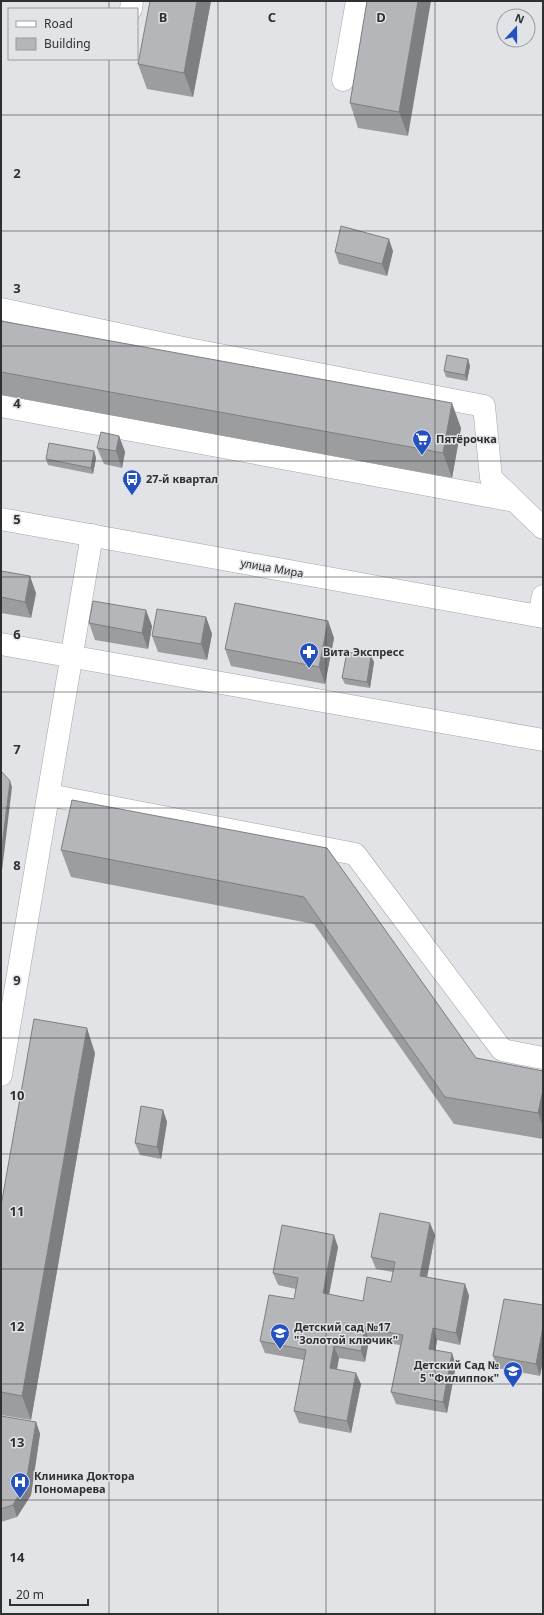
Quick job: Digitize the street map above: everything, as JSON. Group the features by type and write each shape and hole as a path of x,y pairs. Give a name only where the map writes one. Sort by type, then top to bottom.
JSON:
{"main road":[{"path":"343,80 357,1"},
{"path":"1,309 181,358 484,406 491,478 543,528"},
{"path":"1,406 166,431 514,501"},
{"name":"улица Мира","path":"1,519 92,536 542,610"},
{"path":"1,1074 4,1046 49,795 92,536"},
{"path":"1,644 543,740"},
{"path":"49,795 355,854 502,1050 543,1058"}],"building":[{"path":"150,1 197,1 184,73 138,64"},
{"path":"367,1 418,1 399,112 350,103"},
{"path":"341,226 389,239 382,264 335,252"},
{"path":"1,321 452,403 443,453 1,372"},
{"path":"447,355 468,359 465,375 444,371"},
{"path":"101,432 119,436 116,451 97,448"},
{"path":"49,443 94,451 91,468 46,459"},
{"path":"1,571 30,576 25,602 1,597"},
{"path":"93,601 146,610 142,633 89,623"},
{"path":"235,603 328,621 319,667 225,649"},
{"path":"157,609 206,617 201,644 152,636"},
{"path":"347,652 371,656 367,682 342,678"},
{"path":"1,771 10,781 1,854"},
{"path":"72,800 327,848 476,1058 543,1071 543,1090 538,1113 445,1097 304,897 61,850"},
{"path":"34,1019 87,1028 22,1396 1,1392 1,1206"},
{"path":"141,1106 163,1110 157,1147 135,1143"},
{"path":"380,1213 430,1223 420,1276 465,1284 456,1333 433,1328 429,1349 452,1353 443,1402 391,1392 403,1335 365,1328 361,1351 334,1346 330,1368 356,1373 347,1421 294,1411 306,1350 260,1341 269,1295 294,1299 298,1278 273,1273 282,1225 334,1235 323,1293 363,1301 367,1277 391,1282 395,1262 371,1257"},
{"path":"504,1299 543,1305 543,1327 536,1364 493,1356"},
{"path":"1,1416 36,1422 26,1483 13,1505 1,1509"}],"place":[{"name":"Пятёрочка","path":"422,456"},
{"name":"27-й квартал","path":"132,496"},
{"name":"Вита Экспресс","path":"309,669"},
{"name":"Детский сад №17 \"Золотой ключик\"","path":"280,1350"},
{"name":"Детский Сад № 5 \"Филиппок\"","path":"513,1388"},
{"name":"Клиника Доктора Пономарева","path":"20,1499"}]}
